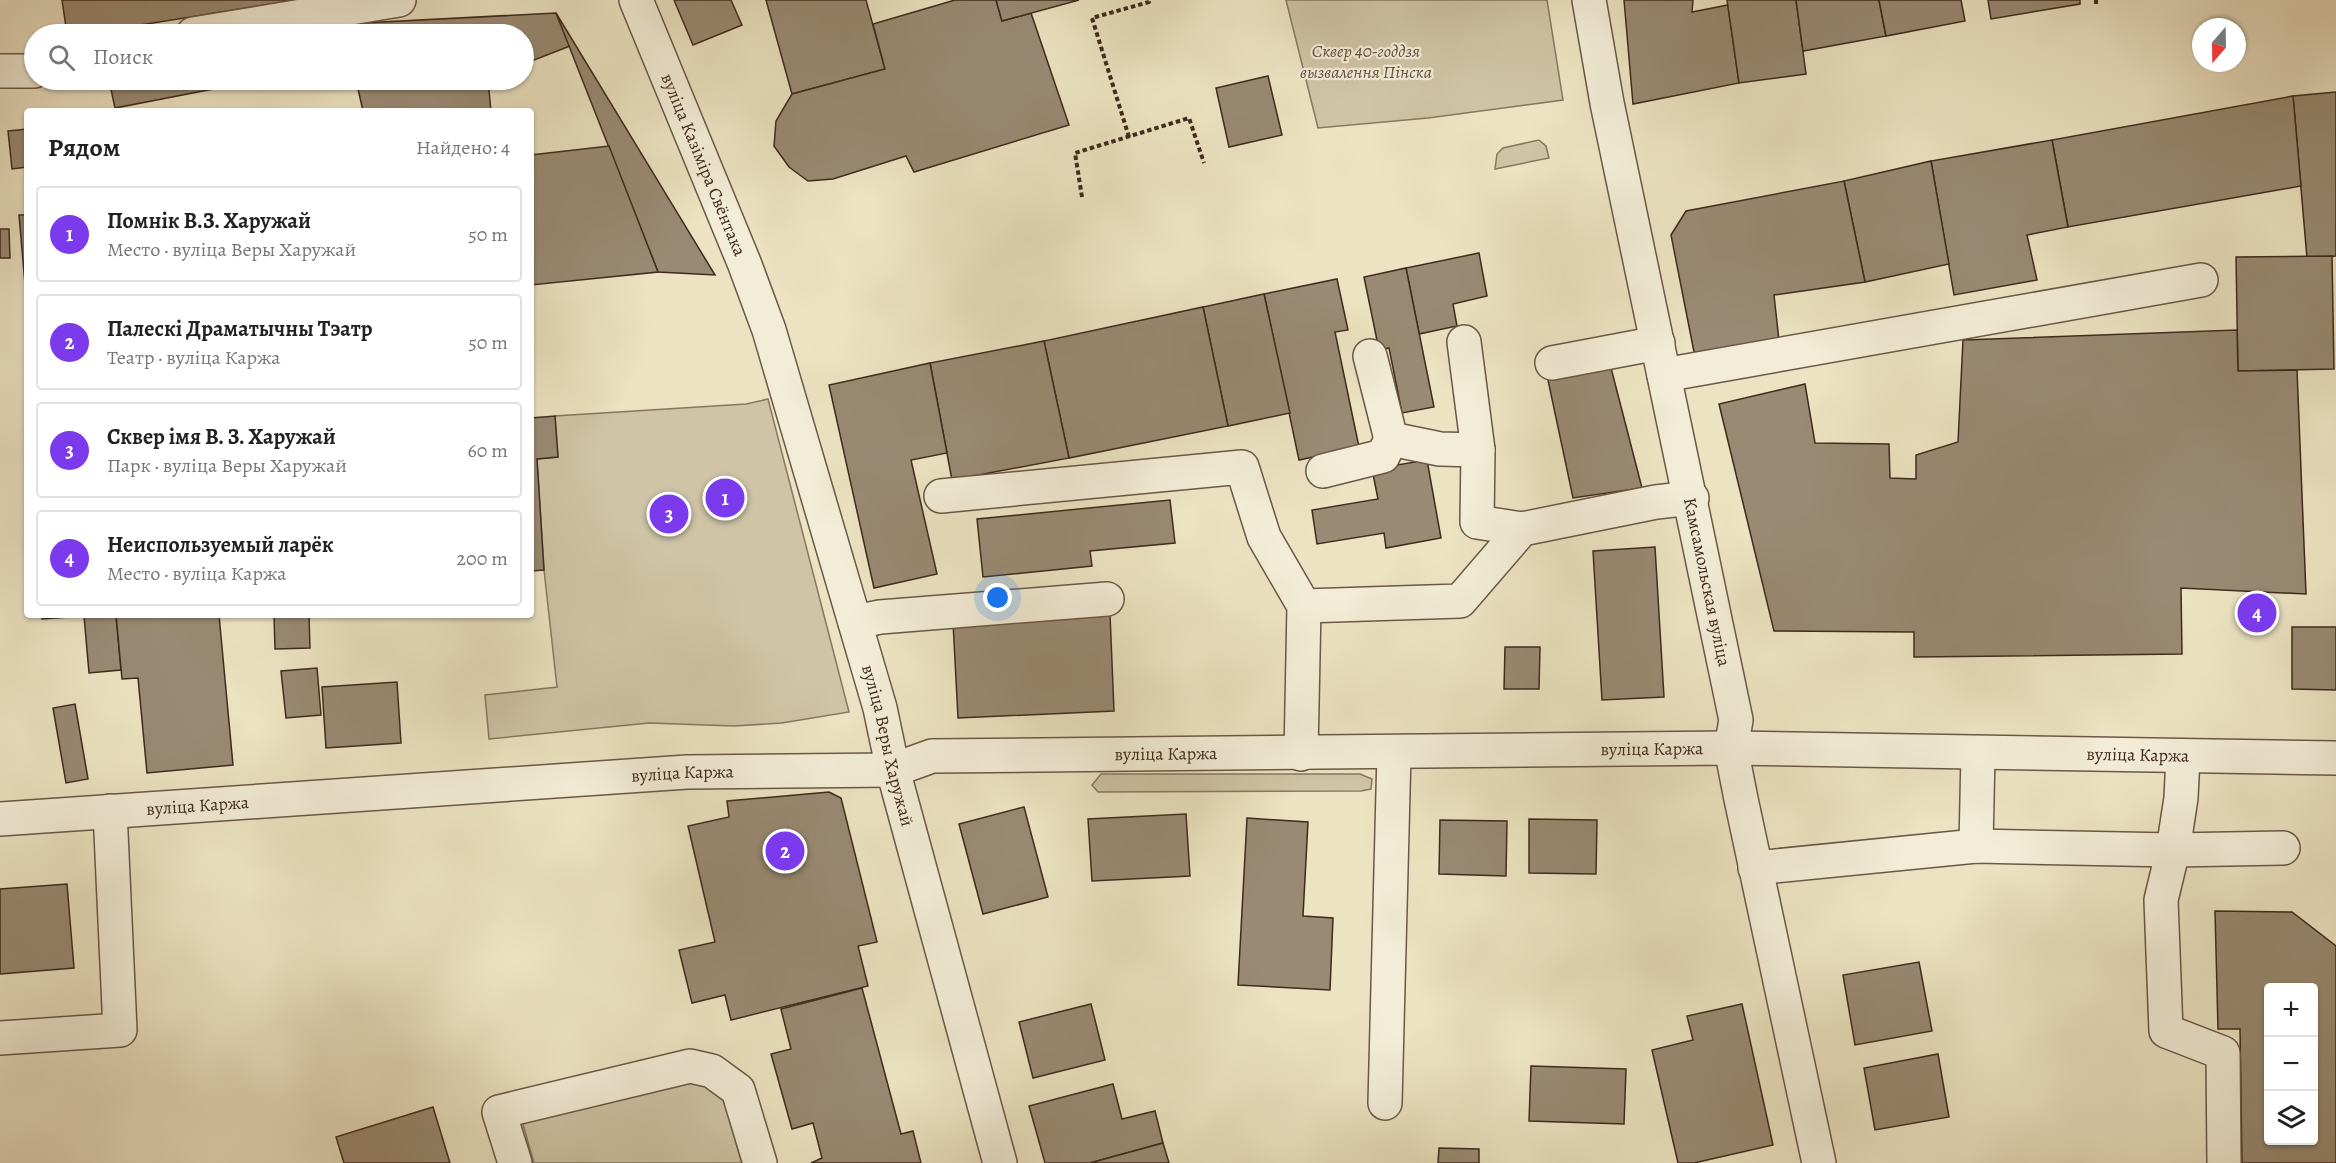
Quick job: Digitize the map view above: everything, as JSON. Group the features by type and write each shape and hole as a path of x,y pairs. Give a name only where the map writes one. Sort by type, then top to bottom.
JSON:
{"street":[{"path":"254,24 399,0"},
{"name":"вуліца Казіміра Свёнтака","path":"636,0 746,265 769,330"},
{"name":"Камсамольская вуліца","path":"1589,0 1607,103 1692,498 1736,720 1731,748 1819,1163"},
{"path":"0,72 24,71"},
{"path":"1664,375 2201,279"},
{"name":"вуліца Веры Харужай","path":"769,330 880,708 893,770 1000,1163"},
{"path":"1464,342 1478,450 1477,522 1522,529 1656,502 1692,498"},
{"path":"1552,363 1658,343"},
{"path":"1323,471 1383,456 1391,439 1370,356"},
{"path":"1391,439 1440,449 1478,450"},
{"path":"941,496 1242,467 1264,537 1304,606 1301,753"},
{"path":"1304,606 1460,602 1522,529"},
{"path":"855,622 880,617 1107,599"},
{"name":"вуліца Каржа","path":"0,819 687,772 893,770 933,756 1731,748 2336,758"},
{"path":"1385,1103 1394,753"},
{"path":"1976,846 1978,753"},
{"path":"2183,757 2181,798 2162,900 2166,1031 2223,1053 2224,1163"},
{"path":"0,1038 120,1030 110,811"},
{"path":"1755,867 1976,846 2173,850 2283,848"},
{"path":"515,1163 499,1112 690,1066 712,1071 738,1090 760,1163"}],"path":[{"path":"1129,137 1092,18 1149,2 1149,0"},
{"path":"1082,197 1075,153 1189,118 1204,163"}],"green space":[{"name":"Сквер 40-годдзя вызвалення Пінска","path":"1286,0 1547,0 1563,100 1428,118 1318,128"},
{"path":"1539,140 1546,146 1549,158 1495,169 1497,154 1503,148"},
{"path":"768,399 849,712 782,723 734,726 649,723 489,739 485,695 557,687 544,570 537,459 558,457 555,416 746,404"},
{"path":"1101,774 1360,774 1372,779 1371,789 1361,791 1098,792 1092,785"},
{"path":"681,1082 698,1083 722,1094 742,1163 534,1163 522,1121"}],"building":[{"path":"62,0 297,0 147,24 66,24"},
{"path":"674,0 731,0 742,25 693,45"},
{"path":"766,0 866,0 885,69 792,94"},
{"path":"955,0 996,0 1002,21 1031,13 1069,125 914,172 906,156 833,179 808,181 789,167 774,146 776,121 792,94 885,69 873,24"},
{"path":"996,0 1079,0 1002,21"},
{"path":"1624,0 1693,0 1692,12 1728,5 1739,83 1633,104"},
{"path":"1727,0 1796,0 1806,74 1739,83"},
{"path":"1796,0 1879,0 1886,36 1803,51"},
{"path":"1879,0 1961,0 1965,21 1886,36"},
{"path":"1988,0 2080,0 2080,4 1991,19"},
{"path":"556,13 570,46 534,60 534,24 343,24"},
{"path":"556,13 715,275 658,272"},
{"path":"1268,76 1282,135 1229,147 1216,88"},
{"path":"111,90 208,90 115,108"},
{"path":"358,90 489,90 491,108 362,108"},
{"path":"2336,92 2336,256 2307,258 2293,96"},
{"path":"2293,96 2301,186 2068,227 2052,140"},
{"path":"24,129 24,167 12,169 8,131"},
{"path":"2052,140 2068,227 2027,235 2037,280 1954,295 1931,161"},
{"path":"609,146 658,272 534,285 534,155"},
{"path":"1931,161 1949,264 1865,282 1844,181"},
{"path":"1844,181 1865,282 1774,295 1779,341 1695,357 1671,235 1686,211"},
{"path":"19,215 24,215 24,272"},
{"path":"0,229 9,229 10,258 0,258"},
{"path":"1479,253 1487,296 1453,304 1457,326 1419,334 1406,268"},
{"path":"2332,256 2334,369 2238,371 2236,257"},
{"path":"1406,268 1434,407 1402,413 1389,348 1379,350 1364,277"},
{"path":"1337,279 1348,330 1335,332 1359,447 1299,460 1264,294"},
{"path":"1264,294 1290,413 1228,426 1203,307"},
{"path":"1203,307 1228,426 1069,458 1044,341"},
{"path":"2237,330 2238,371 2297,370 2306,594 2181,588 2182,654 1914,657 1914,632 1774,631 1719,404 1805,384 1815,443 1889,444 1890,478 1916,479 1916,455 1958,442 1963,340"},
{"path":"1044,341 1069,458 952,480 930,363"},
{"path":"930,363 947,453 911,460 937,574 874,588 829,385"},
{"path":"1610,364 1642,488 1573,498 1548,380"},
{"path":"555,416 558,457 537,459 544,570 534,571 534,418"},
{"path":"1427,460 1441,538 1386,548 1384,533 1317,544 1312,510 1378,499 1372,469"},
{"path":"1170,500 1175,543 1090,551 1092,566 983,577 977,519"},
{"path":"1655,547 1664,697 1602,700 1593,551"},
{"path":"2246,605 2268,605 2268,622 2247,622"},
{"path":"1110,614 1114,711 958,718 953,622"},
{"path":"84,618 116,618 121,670 89,673"},
{"path":"116,618 219,618 233,765 147,773 138,678 122,679"},
{"path":"274,618 309,618 310,648 275,649"},
{"path":"2292,627 2336,627 2336,690 2292,689"},
{"path":"1505,647 1540,647 1539,689 1504,689"},
{"path":"317,668 321,715 286,718 281,671"},
{"path":"397,682 401,743 326,748 322,687"},
{"path":"75,704 88,779 66,783 53,708"},
{"path":"829,792 841,798 877,942 858,946 868,986 731,1020 725,995 692,1003 679,950 715,942 688,826 729,817 727,801"},
{"path":"1024,807 1048,897 983,914 959,824"},
{"path":"1186,814 1190,876 1092,881 1088,819"},
{"path":"1247,818 1308,822 1303,916 1333,918 1330,990 1238,985"},
{"path":"1529,819 1597,820 1596,874 1529,873"},
{"path":"1440,820 1507,821 1506,876 1439,874"},
{"path":"67,884 74,968 0,974 0,889"},
{"path":"2215,911 2292,912 2336,946 2336,1163 2242,1163 2240,1029 2218,1029"},
{"path":"1919,962 1932,1031 1855,1045 1843,975"},
{"path":"862,988 901,1134 913,1131 921,1163 811,1163 822,1158 813,1123 792,1129 771,1054 791,1049 781,1009"},
{"path":"1091,1004 1105,1060 1033,1078 1019,1022"},
{"path":"1742,1004 1773,1145 1694,1163 1678,1163 1652,1050 1693,1040 1687,1016"},
{"path":"1938,1054 1949,1117 1875,1130 1864,1068"},
{"path":"1531,1066 1626,1069 1624,1124 1529,1121"},
{"path":"1113,1084 1122,1119 1155,1111 1163,1143 1090,1163 1045,1163 1029,1106"},
{"path":"433,1107 450,1163 344,1163 336,1137"},
{"path":"1163,1143 1169,1163 1090,1163"},
{"path":"1439,1148 1479,1149 1479,1163 1438,1163"}],"place":[{"name":"Помнік В.З. Харужай","path":"725,498"},
{"name":"Сквер імя В. З. Харужай","path":"669,514"},
{"name":"Неиспользуемый ларёк","path":"2257,613"},
{"name":"Палескі Драматычны Тэатр","path":"785,851"}]}
